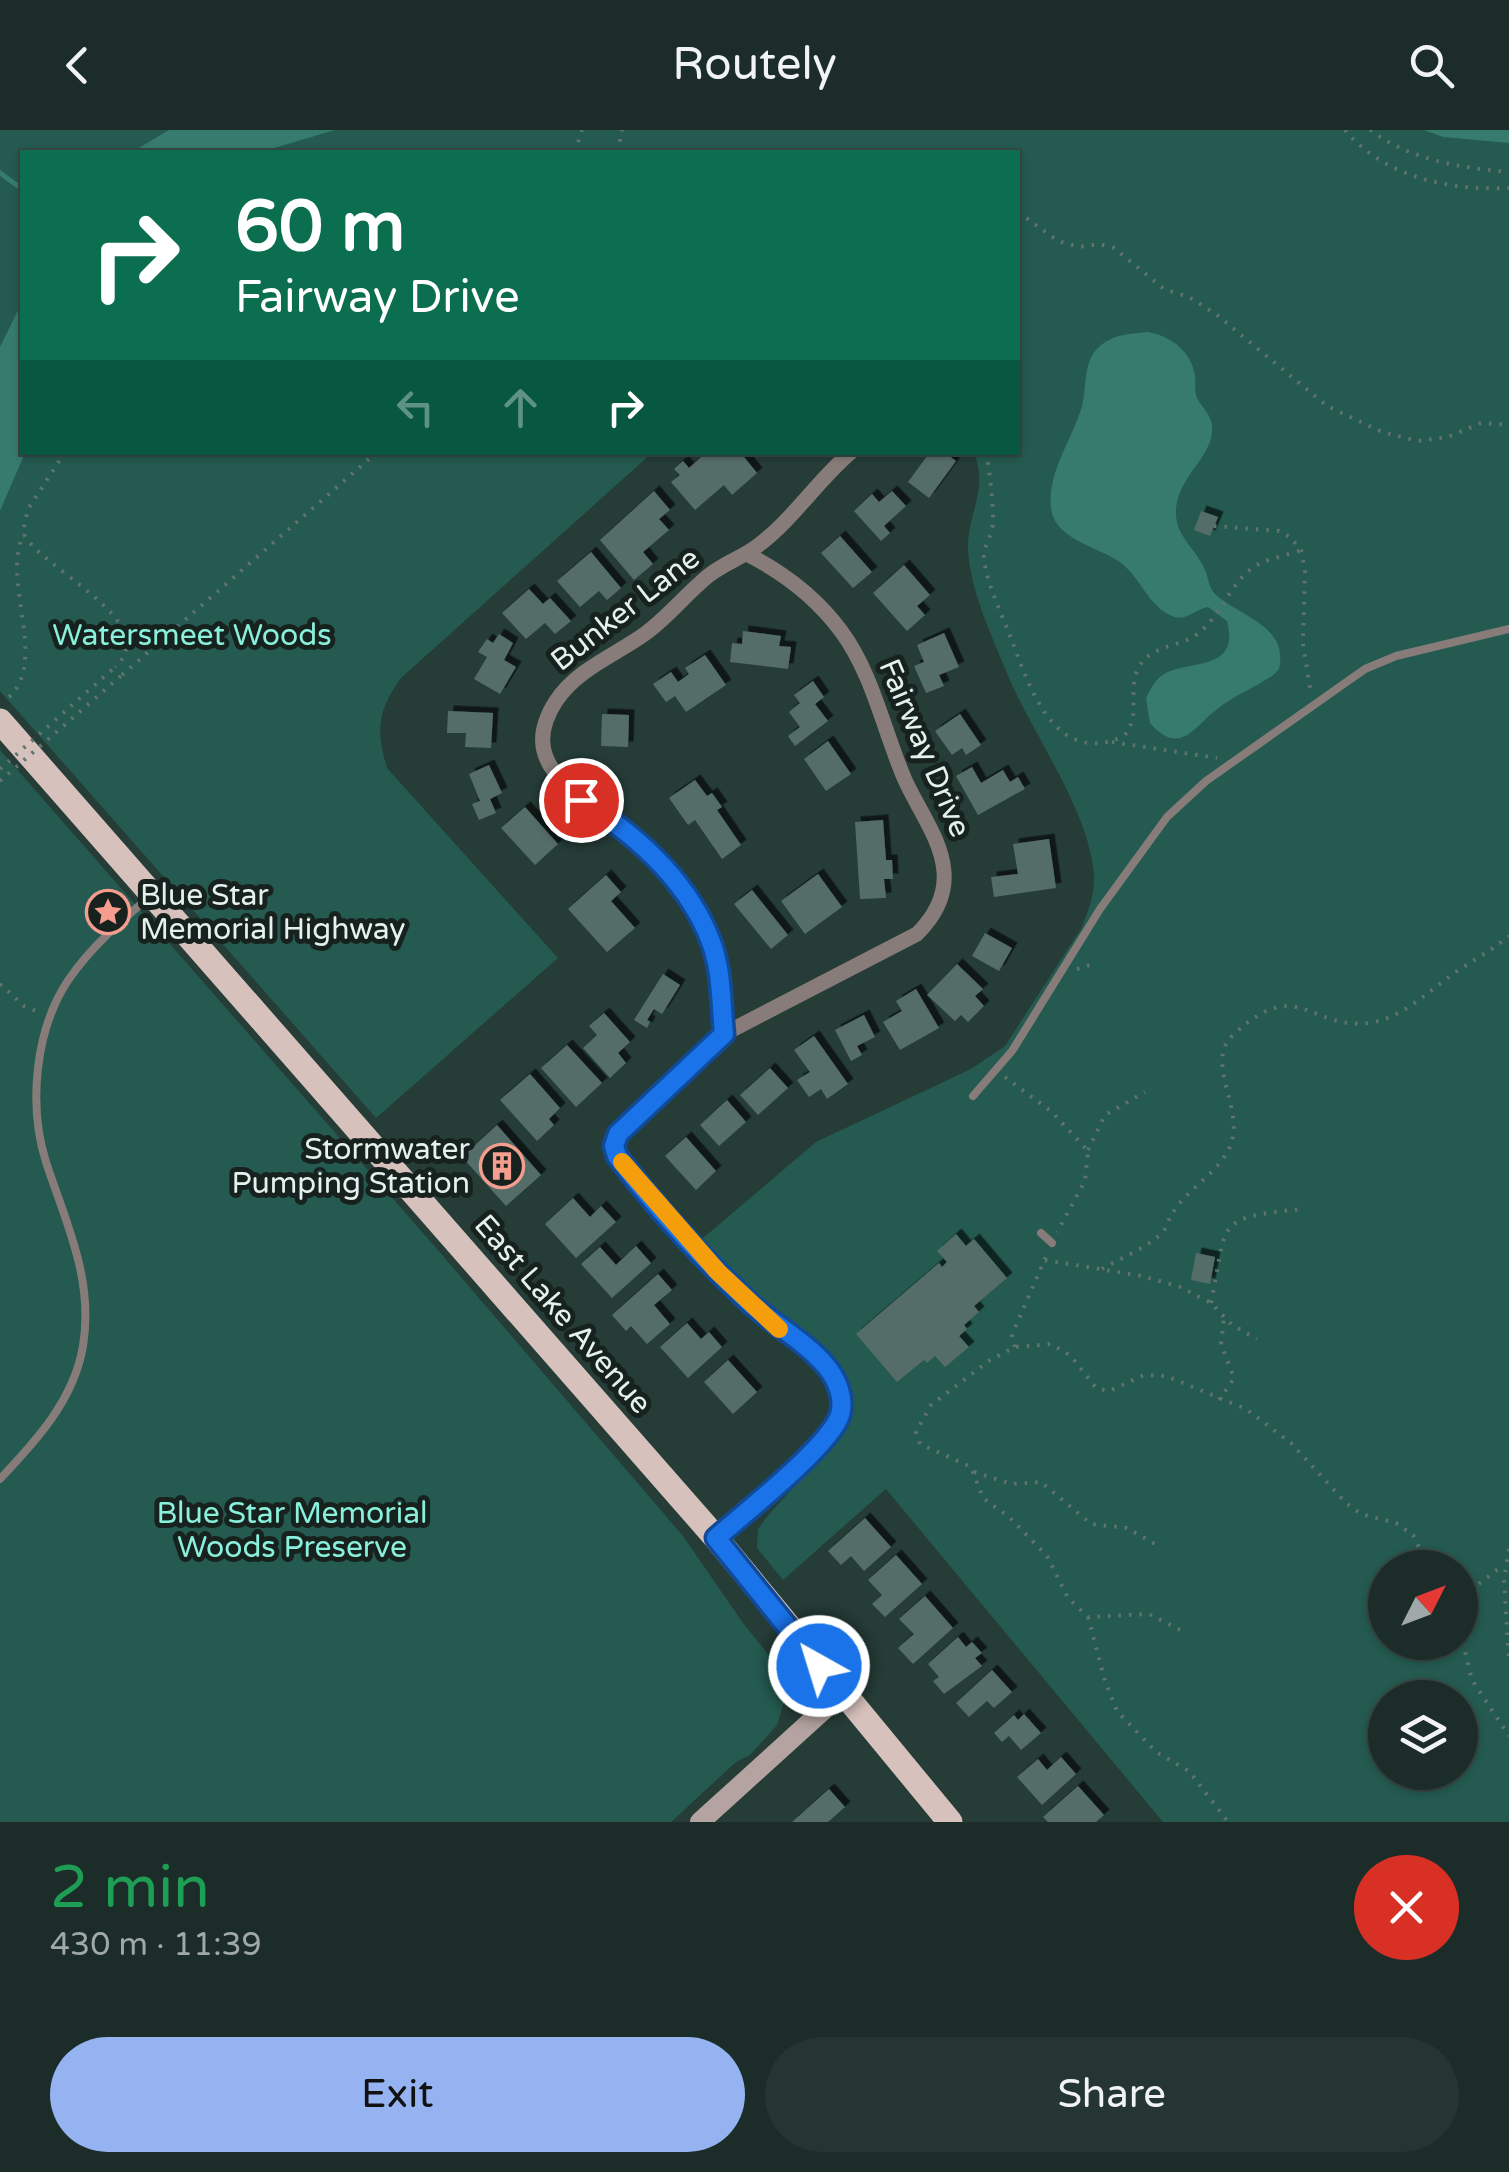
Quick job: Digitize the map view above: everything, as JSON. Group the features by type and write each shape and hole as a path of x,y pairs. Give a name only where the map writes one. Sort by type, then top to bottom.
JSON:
{"main road":[{"name":"East Lake Avenue","path":"5,709 152,895 716,1538 950,1822"},
{"path":"700,1822 841,1694"}],"street":[{"name":"Bunker Lane","path":"724,1034 712,943 693,906 649,851 617,822 560,781 544,747 544,727 554,703 582,674 647,632 708,576 775,531 848,455"},
{"name":"Fairway Drive","path":"716,1538 827,1438 841,1411 840,1395 827,1367 718,1272 617,1156 614,1146 618,1134 724,1034 918,934 939,905 944,873 940,852 844,634 800,588 774,568 746,554"}],"lane":[{"path":"974,1096 997,1071 1108,897 1156,830 1186,797 1350,678 1378,662 1509,630"},
{"path":"0,1478 51,1421 71,1385 83,1346 82,1264 38,1127 36,1091 51,1016 67,982 86,958 152,895"},
{"path":"1040,1233 1052,1243"}],"path":[{"path":"1344,130 1378,159 1418,178 1509,188"},
{"path":"1370,130 1426,158 1509,172"},
{"path":"1020,213 1058,241 1114,248 1164,288 1190,298 1216,316 1327,406 1382,432 1418,441 1448,437 1480,423 1509,425"},
{"path":"0,768 128,653 116,623 92,594 34,549 24,534 28,509 63,455"},
{"path":"0,782 374,455"},
{"path":"986,455 994,524 984,557 991,586 1038,702 1064,734 1079,742 1108,741 1236,761"},
{"path":"1214,526 1279,530 1301,550 1305,570 1303,644 1314,704"},
{"path":"5,709 22,682 24,664 15,585 16,546 24,534"},
{"path":"1108,741 1124,736 1131,728 1136,672 1144,660 1156,650 1192,638 1255,566 1301,550"},
{"path":"1102,1269 1161,1234 1188,1192 1223,1158 1231,1143 1234,1123 1221,1051 1231,1037 1280,1005 1293,1005 1355,1023 1391,1018 1509,936"},
{"path":"0,984 24,1006 51,1016"},
{"path":"997,1071 1052,1112 1088,1151"},
{"path":"1015,1347 1015,1328 1085,1180 1095,1131 1106,1115 1145,1092"},
{"path":"1211,1303 1219,1252 1234,1223 1257,1213 1302,1209"},
{"path":"1044,1260 1165,1281 1211,1303 1224,1318 1257,1340"},
{"path":"1219,1400 1234,1378 1221,1344 1224,1318"},
{"path":"1160,1547 1127,1528 1091,1524 1042,1482 1012,1484 974,1472 920,1444 916,1438 918,1424 943,1395 990,1360 1015,1347 1058,1346 1071,1356 1090,1383 1103,1390 1154,1374 1177,1379 1246,1409 1291,1444 1324,1482 1361,1514 1396,1523 1413,1535 1420,1550"},
{"path":"974,1472 983,1498 1009,1517 1047,1556 1068,1598 1088,1616 1117,1710 1156,1752 1188,1770 1228,1822"},
{"path":"1509,1549 1504,1564 1509,1661"},
{"path":"1478,1586 1504,1564"},
{"path":"1088,1616 1149,1614 1180,1630"},
{"path":"1467,1660 1472,1680 1509,1736"}],"green space":[{"name":"Watersmeet Woods","path":"0,130 1509,130 1509,1822 1163,1822 886,1489 783,1580 757,1548 758,1529 769,1514 843,1434 851,1412 851,1393 836,1362 774,1311 702,1239 816,1142 971,1069 1005,1046 1082,927 1092,896 1094,876 1082,824 1004,666 976,594 968,549 979,479 975,455 1020,455 1020,150 20,150 20,455 650,455 401,678 383,711 380,732 387,768 558,958 376,1118 0,691"},
{"name":"Blue Star Memorial Woods Preserve","path":"0,750 683,1536 779,1668 787,1692 777,1725 750,1755 736,1762 671,1822 0,1822"}],"shaded area":[{"path":"169,130 335,130 268,150 135,150"},
{"path":"1424,130 1509,130 1509,143 1443,137"},
{"path":"20,306 20,455 24,455 0,511 0,347"},
{"path":"1148,332 1172,341 1190,360 1196,395 1212,427 1205,452 1180,491 1176,515 1180,530 1201,561 1213,592 1270,632 1280,654 1279,669 1272,676 1178,738 1170,738 1150,723 1146,698 1166,673 1221,656 1229,637 1227,621 1208,607 1182,617 1164,611 1120,562 1068,535 1054,519 1051,508 1053,481 1082,406 1093,354 1115,337"}],"building":[{"path":"704,455 742,455 757,473 732,495 724,485 695,510 671,482 680,475 674,469 683,461 689,468"},
{"path":"928,455 948,455 956,461 929,498 908,482"},
{"path":"654,491 670,510 659,519 669,530 643,552 653,564 634,580 600,540"},
{"path":"892,491 906,506 884,526 890,533 881,541 854,511 872,494 879,502"},
{"path":"1201,511 1218,517 1210,536 1194,530"},
{"path":"840,536 872,572 853,588 821,553"},
{"path":"591,552 621,588 607,600 599,591 580,607 557,581"},
{"path":"904,565 930,595 917,606 925,615 907,631 873,593"},
{"path":"529,589 543,604 550,598 571,621 555,634 545,623 526,639 502,613"},
{"path":"743,631 781,636 779,646 791,647 788,669 730,662 732,643 742,644"},
{"path":"944,633 959,667 939,675 944,686 926,693 914,666 924,662 917,645"},
{"path":"499,634 513,643 504,660 516,667 500,694 474,679 487,657 478,652 487,639 493,643"},
{"path":"705,655 726,685 686,712 675,696 666,702 653,684 671,672 678,682 689,674 685,668"},
{"path":"813,681 824,697 815,704 828,721 795,746 788,736 800,727 789,712 800,703 794,695"},
{"path":"448,711 493,713 491,748 465,747 466,733 447,733"},
{"path":"602,714 629,715 628,747 601,746"},
{"path":"960,714 981,745 966,755 962,748 952,755 935,731"},
{"path":"828,741 851,774 826,791 804,759"},
{"path":"489,765 502,793 490,799 496,813 479,820 472,804 480,801 469,774"},
{"path":"972,767 981,783 1003,770 1010,782 1018,777 1025,789 978,815 956,776"},
{"path":"695,780 722,807 717,810 741,845 722,859 695,820 688,825 669,798"},
{"path":"525,807 558,844 535,865 501,828"},
{"path":"883,820 886,860 892,860 893,879 884,879 886,898 860,899 855,822"},
{"path":"1049,839 1056,888 994,897 991,877 1018,874 1013,844"},
{"path":"818,874 842,907 805,934 781,901"},
{"path":"606,875 621,892 611,901 635,928 607,952 568,909"},
{"path":"752,890 788,935 771,949 734,904"},
{"path":"985,933 1012,948 999,971 972,956"},
{"path":"957,964 983,989 975,996 984,1006 968,1022 961,1015 955,1021 927,995"},
{"path":"663,974 680,985 662,1014 654,1009 647,1028 634,1020"},
{"path":"916,989 939,1028 900,1050 883,1022 902,1011 896,1001"},
{"path":"604,1013 630,1042 618,1053 626,1063 610,1078 583,1048 597,1035 589,1026"},
{"path":"864,1015 875,1037 857,1046 862,1055 851,1061 835,1030"},
{"path":"814,1036 848,1084 827,1099 821,1089 809,1097 797,1080 810,1072 794,1050"},
{"path":"567,1045 602,1083 576,1107 541,1068"},
{"path":"770,1068 788,1088 758,1115 740,1095"},
{"path":"530,1074 560,1108 549,1119 554,1125 537,1141 500,1100"},
{"path":"727,1100 746,1122 719,1146 700,1125"},
{"name":"Stormwater Pumping Station","path":"497,1125 541,1175 506,1206 462,1157"},
{"path":"686,1137 716,1171 696,1190 665,1156"},
{"path":"573,1198 590,1217 601,1206 616,1222 576,1258 545,1224"},
{"path":"956,1234 966,1246 974,1239 1007,1278 974,1306 979,1312 964,1325 967,1329 959,1336 969,1347 945,1367 935,1356 927,1363 924,1360 897,1382 856,1334 939,1263 942,1267 947,1262 937,1251"},
{"path":"636,1246 651,1263 612,1298 581,1264 600,1247 616,1265"},
{"path":"1196,1253 1215,1257 1210,1284 1191,1280"},
{"path":"658,1274 672,1290 654,1305 670,1324 647,1344 631,1326 626,1331 612,1315"},
{"path":"687,1323 701,1339 709,1332 722,1347 688,1378 660,1347"},
{"path":"728,1360 757,1392 733,1414 704,1382"},
{"path":"865,1518 891,1547 864,1571 851,1556 841,1565 828,1551"},
{"path":"896,1555 922,1584 885,1617 872,1604 882,1595 868,1580"},
{"path":"925,1596 953,1628 913,1664 898,1648 914,1634 899,1619"},
{"path":"958,1637 966,1647 972,1642 982,1653 975,1658 982,1666 944,1694 933,1681 939,1677 928,1664"},
{"path":"992,1670 1012,1692 994,1708 987,1701 969,1717 956,1703"},
{"path":"1024,1714 1041,1733 1021,1750 1009,1736 1002,1742 994,1733 1014,1715 1018,1720"},
{"path":"1061,1757 1076,1774 1042,1805 1017,1777 1038,1759 1047,1770"},
{"path":"1078,1786 1104,1815 1096,1822 1048,1822 1043,1817"},
{"path":"829,1789 845,1807 828,1822 792,1822"}],"waterway":[{"path":"0,173 20,188"}],"slow traffic":[{"path":"622,1162 718,1272 779,1329"}],"place":[{"name":"Blue Star Memorial Highway","path":"108,912"},
{"name":"Stormwater Pumping Station","path":"502,1166"}],"route":[{"path":"581,800 617,822 649,851 693,906 712,943 724,1034 618,1134 614,1146 617,1156 718,1272 827,1367 840,1395 841,1411 827,1438 716,1538 819,1666"}]}
